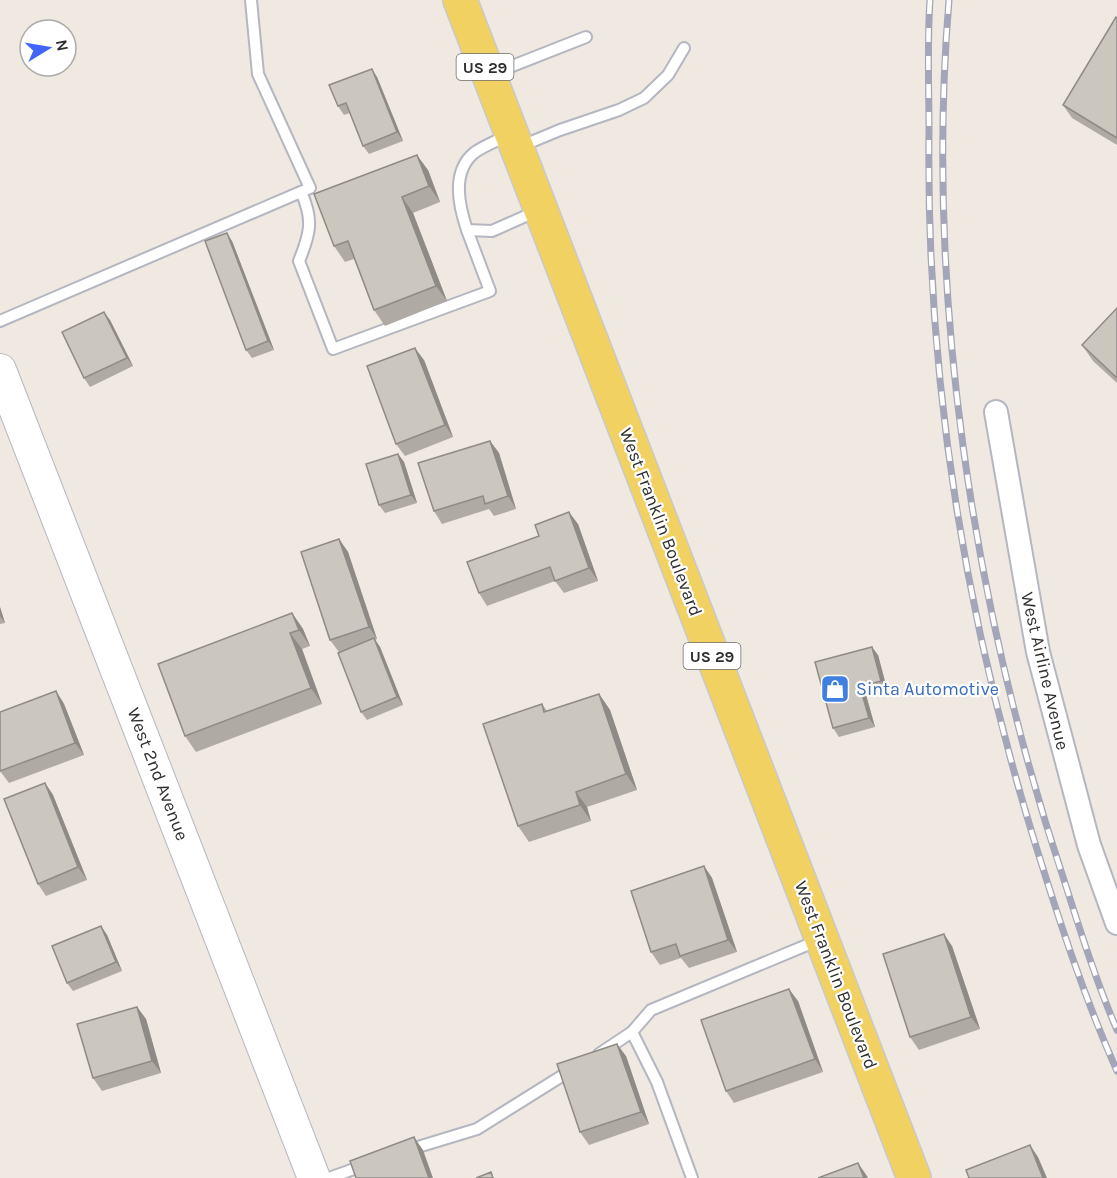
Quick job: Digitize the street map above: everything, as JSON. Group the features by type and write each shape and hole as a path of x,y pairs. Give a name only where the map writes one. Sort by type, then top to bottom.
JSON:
{"main road":[{"name":"West Franklin Boulevard","path":"460,0 914,1178"}],"street":[{"name":"West 2nd Avenue","path":"0,370 10,425 314,1178"},
{"name":"West Airline Avenue","path":"996,412 1038,652 1074,793 1117,923"}],"lane":[{"path":"0,321 310,188 258,74 251,0"},
{"path":"489,76 586,38"},
{"path":"301,192 307,205 310,232 298,261 333,349 490,291 461,212 458,180 473,154 513,141 560,130 619,110 644,98 668,75 684,48"},
{"path":"468,230 492,231 540,210"},
{"path":"394,1155 477,1129 632,1032 651,1010 822,939"},
{"path":"632,1032 657,1082 692,1178"},
{"path":"329,1178 372,1163"}],"building":[{"path":"1117,18 1117,138 1063,105"},
{"path":"372,69 397,132 363,146 346,103 338,106 329,85"},
{"path":"417,155 429,186 402,197 436,286 374,310 348,241 334,246 314,194"},
{"path":"227,233 268,341 246,350 205,241"},
{"path":"1117,308 1117,378 1082,345"},
{"path":"104,312 127,358 84,378 62,332"},
{"path":"415,348 445,425 396,444 367,366"},
{"path":"490,441 508,496 485,504 483,496 434,511 418,463"},
{"path":"398,454 411,495 379,505 366,464"},
{"path":"569,512 589,568 555,581 550,567 479,593 467,562 539,536 535,525"},
{"path":"339,539 369,627 330,640 301,552"},
{"path":"292,613 299,630 290,633 311,688 185,736 158,664"},
{"path":"374,638 397,697 361,712 338,653"},
{"path":"872,647 881,681 860,687 869,718 833,728 815,662"},
{"path":"56,691 75,743 0,771 0,712"},
{"path":"599,694 626,774 576,792 580,805 518,826 483,724 542,704 544,712"},
{"path":"45,783 78,867 38,884 4,799"},
{"path":"704,866 728,940 680,956 676,944 651,952 631,891"},
{"path":"101,926 116,962 67,983 52,946"},
{"path":"944,934 971,1017 910,1037 883,954"},
{"path":"789,989 815,1059 726,1091 701,1020"},
{"path":"137,1007 152,1061 93,1078 77,1024"},
{"path":"617,1044 641,1112 580,1132 557,1064"},
{"path":"414,1137 429,1178 356,1178 350,1161"},
{"path":"1030,1145 1043,1178 969,1178 966,1170"},
{"path":"858,1163 864,1178 818,1178"},
{"path":"491,1172 493,1178 476,1178"}],"railway":[{"path":"930,0 928,50 930,222 934,312 942,402 969,581 988,669 1035,843 1083,987 1117,1071"},
{"path":"949,0 943,110 944,221 951,333 963,446 981,557 1004,667 1032,775 1082,937 1117,1030"}],"place":[{"name":"Sinta Automotive","path":"835,689"}]}
